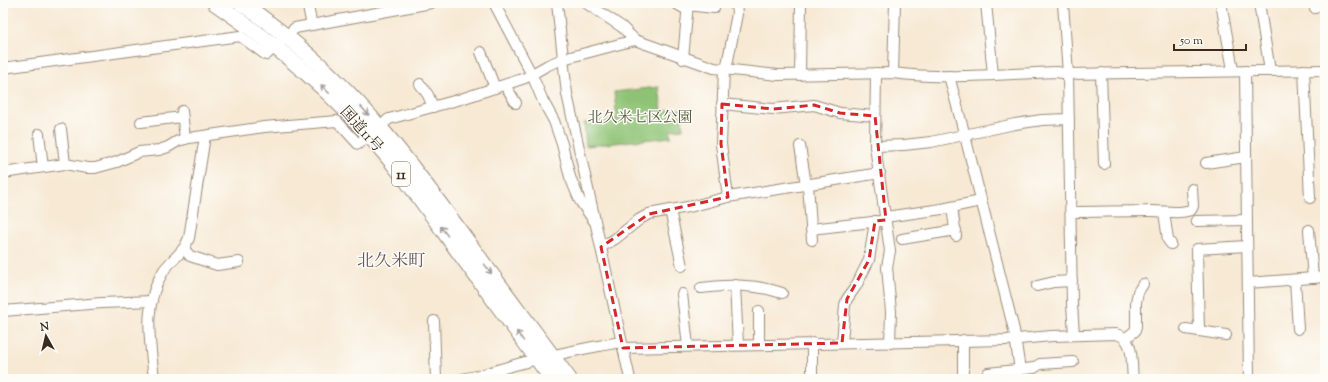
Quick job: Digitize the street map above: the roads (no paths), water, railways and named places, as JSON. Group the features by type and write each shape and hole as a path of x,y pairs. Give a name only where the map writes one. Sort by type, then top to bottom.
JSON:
{"highway":[{"name":"国道11号","path":"215,3 280,41 326,71 347,91 374,130 428,187 544,358 552,379"},
{"name":"国道11号","path":"241,3 280,41"},
{"name":"国道11号","path":"544,358 569,379"}],"street":[{"path":"307,3 312,25"},
{"path":"3,68 240,36 266,55 295,28 431,3"},
{"path":"494,3 532,75 556,129 562,144 570,177 580,201 596,224"},
{"path":"557,3 562,59 569,102 630,379"},
{"path":"586,3 622,27 635,40 683,59 725,70 778,75 893,73 948,76 1057,72 1068,74 1233,70 1325,70"},
{"path":"675,3 687,6 714,8"},
{"path":"728,197 720,144 725,70 741,15 736,3"},
{"path":"800,75 801,3"},
{"path":"893,73 895,3"},
{"path":"986,3 993,75"},
{"path":"1064,3 1068,74 1074,335"},
{"path":"1221,3 1233,70"},
{"path":"1259,3 1270,71"},
{"path":"683,59 687,6"},
{"path":"3,173 65,164 95,168 117,162 139,152 158,150 168,147 185,139 264,127 337,121 358,144 389,119 495,88 532,75 548,65 562,59 635,40"},
{"path":"481,52 495,88"},
{"path":"1304,70 1304,169 1310,198"},
{"path":"1245,71 1250,379"},
{"path":"876,73 876,146 890,251 887,267 891,312 890,343"},
{"path":"1102,73 1104,164"},
{"path":"948,76 965,136 1016,339 1020,370"},
{"path":"420,84 428,95 433,107"},
{"path":"505,84 516,103"},
{"path":"722,104 773,109 814,105 840,113 875,116"},
{"path":"142,122 182,114 185,139"},
{"path":"876,146 931,142 965,136 1015,124 1042,120 1069,119"},
{"path":"61,129 65,164"},
{"path":"39,134 43,167"},
{"path":"154,379 149,330 149,311 157,284 165,269 184,249 189,238 205,136"},
{"path":"800,146 807,185 812,240"},
{"path":"1206,163 1246,157"},
{"path":"601,247 615,239 640,219 650,214 693,206 728,197 880,172"},
{"path":"1191,210 1193,206 1192,190"},
{"path":"811,229 875,221 981,201"},
{"path":"902,239 956,233 952,207"},
{"path":"1071,212 1150,207 1164,212 1174,213 1191,210"},
{"path":"670,210 682,266"},
{"path":"1191,210 1195,216 1196,226 1247,220"},
{"path":"1164,212 1168,240 1171,244"},
{"path":"842,343 845,305 869,260 875,221"},
{"path":"1309,230 1313,278"},
{"path":"1199,330 1197,249 1247,246"},
{"path":"184,249 190,256 217,265 239,262"},
{"path":"1248,283 1325,277"},
{"path":"1295,280 1298,329"},
{"path":"1037,286 1054,282 1072,281"},
{"path":"1126,338 1135,331 1136,328 1136,302 1138,292 1142,284"},
{"path":"701,288 735,285 765,287 782,293"},
{"path":"735,285 738,345"},
{"path":"682,294 688,346"},
{"path":"3,311 102,303 152,302"},
{"path":"759,311 759,344"},
{"path":"434,321 436,379"},
{"path":"1186,329 1226,335"},
{"path":"462,379 481,377 544,358 622,345 688,346 890,343 1116,334 1126,338 1129,343 1133,379"},
{"path":"963,340 963,379"},
{"path":"812,343 812,379"},
{"path":"989,379 988,374 1034,368 1040,364 1073,362"}],"district":[{"name":"北久米町","path":"391,260"}],"park label":[{"name":"北久米七区公園","path":"640,117"}]}
